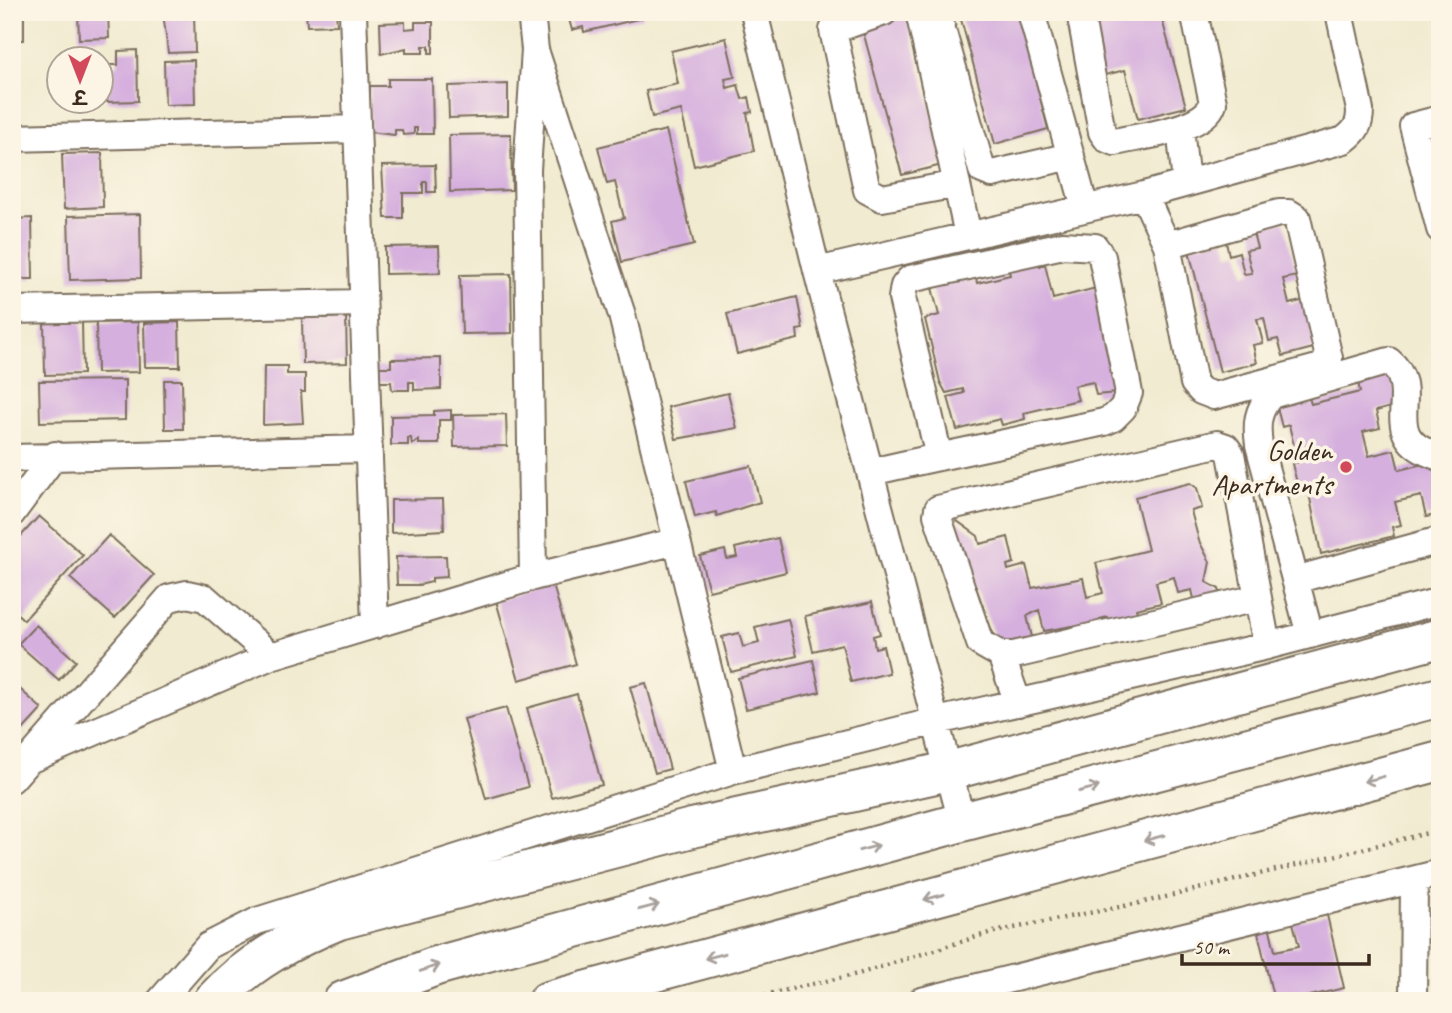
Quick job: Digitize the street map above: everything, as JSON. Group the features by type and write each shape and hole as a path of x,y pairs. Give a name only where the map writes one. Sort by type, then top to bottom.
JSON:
{"main road":[{"path":"213,1001 227,985 265,957 304,934 339,920 692,828 949,771 1440,638"},
{"path":"343,1001 436,965 962,822 1440,698"},
{"path":"548,1001 1440,761"}],"street":[{"path":"353,12 375,625"},
{"path":"531,12 535,50 527,170 533,577"},
{"path":"754,12 817,271 962,822"},
{"path":"884,12 832,30 867,190 882,198 957,184"},
{"path":"919,12 968,236"},
{"path":"937,12 982,170 992,174 1071,156"},
{"path":"1031,12 1085,208"},
{"path":"1080,12 1102,132 1107,139 1115,142 1180,128 1206,117 1213,103 1194,12"},
{"path":"817,271 1144,195 1344,140 1355,132 1360,122 1360,110 1339,12"},
{"path":"535,50 622,315 733,771"},
{"path":"1440,119 1413,126 1440,229"},
{"path":"1180,128 1186,183"},
{"path":"12,138 357,129"},
{"path":"1144,195 1167,245 1194,383 1201,391 1214,397 1321,368 1329,358 1297,218 1289,213 1279,213 1167,245"},
{"path":"871,472 1104,422 1114,418 1123,408 1129,393 1102,257 1095,247 1063,245 910,278 904,286 902,298 939,457"},
{"path":"12,310 363,303"},
{"path":"1310,635 1256,426 1260,408 1271,395 1389,361 1400,370 1404,389 1402,427 1411,442 1425,452 1440,457"},
{"path":"1256,598 1014,655 1001,655 980,643 937,515 938,509 945,505 1217,444 1226,447 1231,454 1267,646"},
{"path":"12,458 369,449"},
{"path":"12,513 55,455"},
{"path":"1295,580 1440,540"},
{"path":"21,769 271,656 533,577 677,541"},
{"path":"21,769 169,598 187,594 205,598 271,656"},
{"path":"160,1001 208,946 257,921 733,771 937,721 1267,646 1440,601"},
{"path":"1001,655 1018,703"},
{"path":"921,1001 1440,873"},
{"path":"1413,1001 1414,881"}],"path":[{"path":"737,1001 858,974 989,933 1149,901 1440,830"}],"building":[{"path":"12,12 24,12 24,40 12,40"},
{"path":"78,12 108,12 109,38 79,39"},
{"path":"163,12 194,12 195,52 168,53"},
{"path":"306,12 336,12 337,25 307,26"},
{"path":"567,12 640,12 642,18 584,32 583,27 572,30"},
{"path":"959,12 1024,12 1043,79 1036,82 1048,129 995,144"},
{"path":"1106,12 1160,12 1186,107 1138,119 1125,70 1097,77 1082,22 1107,15"},
{"path":"905,13 946,164 902,175 861,24"},
{"path":"405,22 405,29 415,28 415,22 433,22 433,53 429,53 429,46 423,46 423,53 406,53 406,48 381,54 380,23"},
{"path":"726,38 735,77 725,79 727,88 738,85 742,99 749,97 752,112 747,113 754,151 694,166 681,110 652,117 646,91 678,84 671,51"},
{"path":"137,50 138,101 116,102 118,51"},
{"path":"194,60 195,104 165,105 164,61"},
{"path":"388,79 432,79 433,134 417,134 417,128 414,128 414,134 403,135 402,130 395,130 395,135 370,132 370,86 388,86"},
{"path":"508,84 508,116 449,118 448,86"},
{"path":"666,130 694,245 622,262 612,221 624,218 615,182 607,184 598,147"},
{"path":"511,134 512,190 450,192 449,135"},
{"path":"1440,134 1440,165 1439,165 1431,136"},
{"path":"102,153 103,207 64,209 62,154"},
{"path":"435,165 436,192 427,192 427,182 423,182 423,193 403,193 403,218 385,218 382,166"},
{"path":"140,214 141,278 70,280 68,216"},
{"path":"32,218 33,279 12,279 12,219"},
{"path":"1284,221 1297,276 1283,279 1289,304 1305,300 1317,347 1283,356 1278,339 1269,341 1264,318 1257,319 1263,343 1253,345 1257,363 1220,372 1188,247 1225,238 1229,255 1239,252 1244,274 1252,273 1246,250 1257,248 1252,229"},
{"path":"439,246 440,273 385,274 385,247"},
{"path":"1037,252 1040,266 1045,264 1053,299 1104,286 1116,393 1096,395 1093,382 1074,386 1078,400 1024,413 1025,419 1002,425 1000,419 957,430 948,397 964,393 963,389 946,393 940,382 925,319 939,315 930,280 974,271 977,283 1010,275 1006,259"},
{"path":"511,274 512,333 462,334 460,275"},
{"path":"797,297 803,329 797,330 798,339 737,354 727,314"},
{"path":"310,311 324,311 324,318 346,317 347,363 303,364 302,318 310,318"},
{"path":"82,321 83,374 45,375 44,322"},
{"path":"138,322 139,372 97,373 96,323"},
{"path":"179,322 180,367 145,367 144,323"},
{"path":"441,358 441,389 414,390 414,382 409,382 409,390 392,390 391,382 374,382 374,367 391,367 391,359"},
{"path":"264,366 287,366 287,374 305,374 305,392 301,392 303,423 263,425"},
{"name":"Golden Apartments","path":"1390,374 1398,405 1376,411 1380,428 1363,432 1369,456 1394,450 1399,470 1439,460 1440,514 1426,517 1421,496 1395,502 1401,525 1392,527 1394,536 1321,554 1308,488 1299,490 1292,464 1298,462 1289,425 1282,427 1277,408 1282,407 1280,397 1307,391 1311,404 1360,392 1358,382"},
{"path":"125,380 125,420 40,422 39,381"},
{"path":"164,380 182,380 183,429 165,429"},
{"path":"728,393 737,428 676,439 668,407"},
{"path":"451,410 451,420 439,420 439,444 419,444 419,440 412,445 411,438 408,438 408,445 391,445 391,416 434,415 434,411"},
{"path":"506,414 507,446 454,447 453,415"},
{"path":"751,466 760,502 717,516 716,512 695,517 686,481"},
{"path":"1190,483 1197,488 1202,508 1191,511 1199,541 1210,562 1206,582 1219,589 1221,596 1195,603 1192,590 1178,593 1174,577 1156,582 1161,603 1136,609 1138,615 1108,622 1107,617 1100,619 1102,625 1075,632 1073,626 1044,631 1039,610 1027,616 1032,637 997,644 952,523 957,521 978,536 980,544 1008,537 1014,563 1007,565 1008,570 1026,565 1032,588 1083,578 1087,597 1103,593 1096,563 1148,550 1135,497"},
{"path":"443,499 444,530 391,533 391,500"},
{"path":"39,516 83,555 24,620 12,609 12,546"},
{"path":"109,535 154,575 115,618 70,578"},
{"path":"778,538 786,572 709,591 700,556 725,550 727,559 737,557 735,548"},
{"path":"446,556 447,577 432,578 432,582 419,585 397,585 396,557"},
{"path":"553,585 576,664 519,680 496,601"},
{"path":"872,602 880,634 873,636 875,648 883,646 889,673 851,682 842,644 813,651 805,616"},
{"path":"788,619 797,656 731,672 722,637 739,633 743,647 759,643 755,627"},
{"path":"36,625 76,661 59,680 18,644"},
{"path":"813,660 820,692 746,709 738,678"},
{"path":"12,682 42,709 20,733 12,726"},
{"path":"646,683 670,769 655,773 630,687"},
{"path":"577,694 602,785 552,798 527,708"},
{"path":"506,708 528,787 486,799 464,719"},
{"path":"1327,915 1344,988 1289,1001 1274,1001 1257,928 1269,925 1275,951 1299,946 1293,923"}],"place":[{"name":"Golden Apartments","path":"1346,467"}]}
